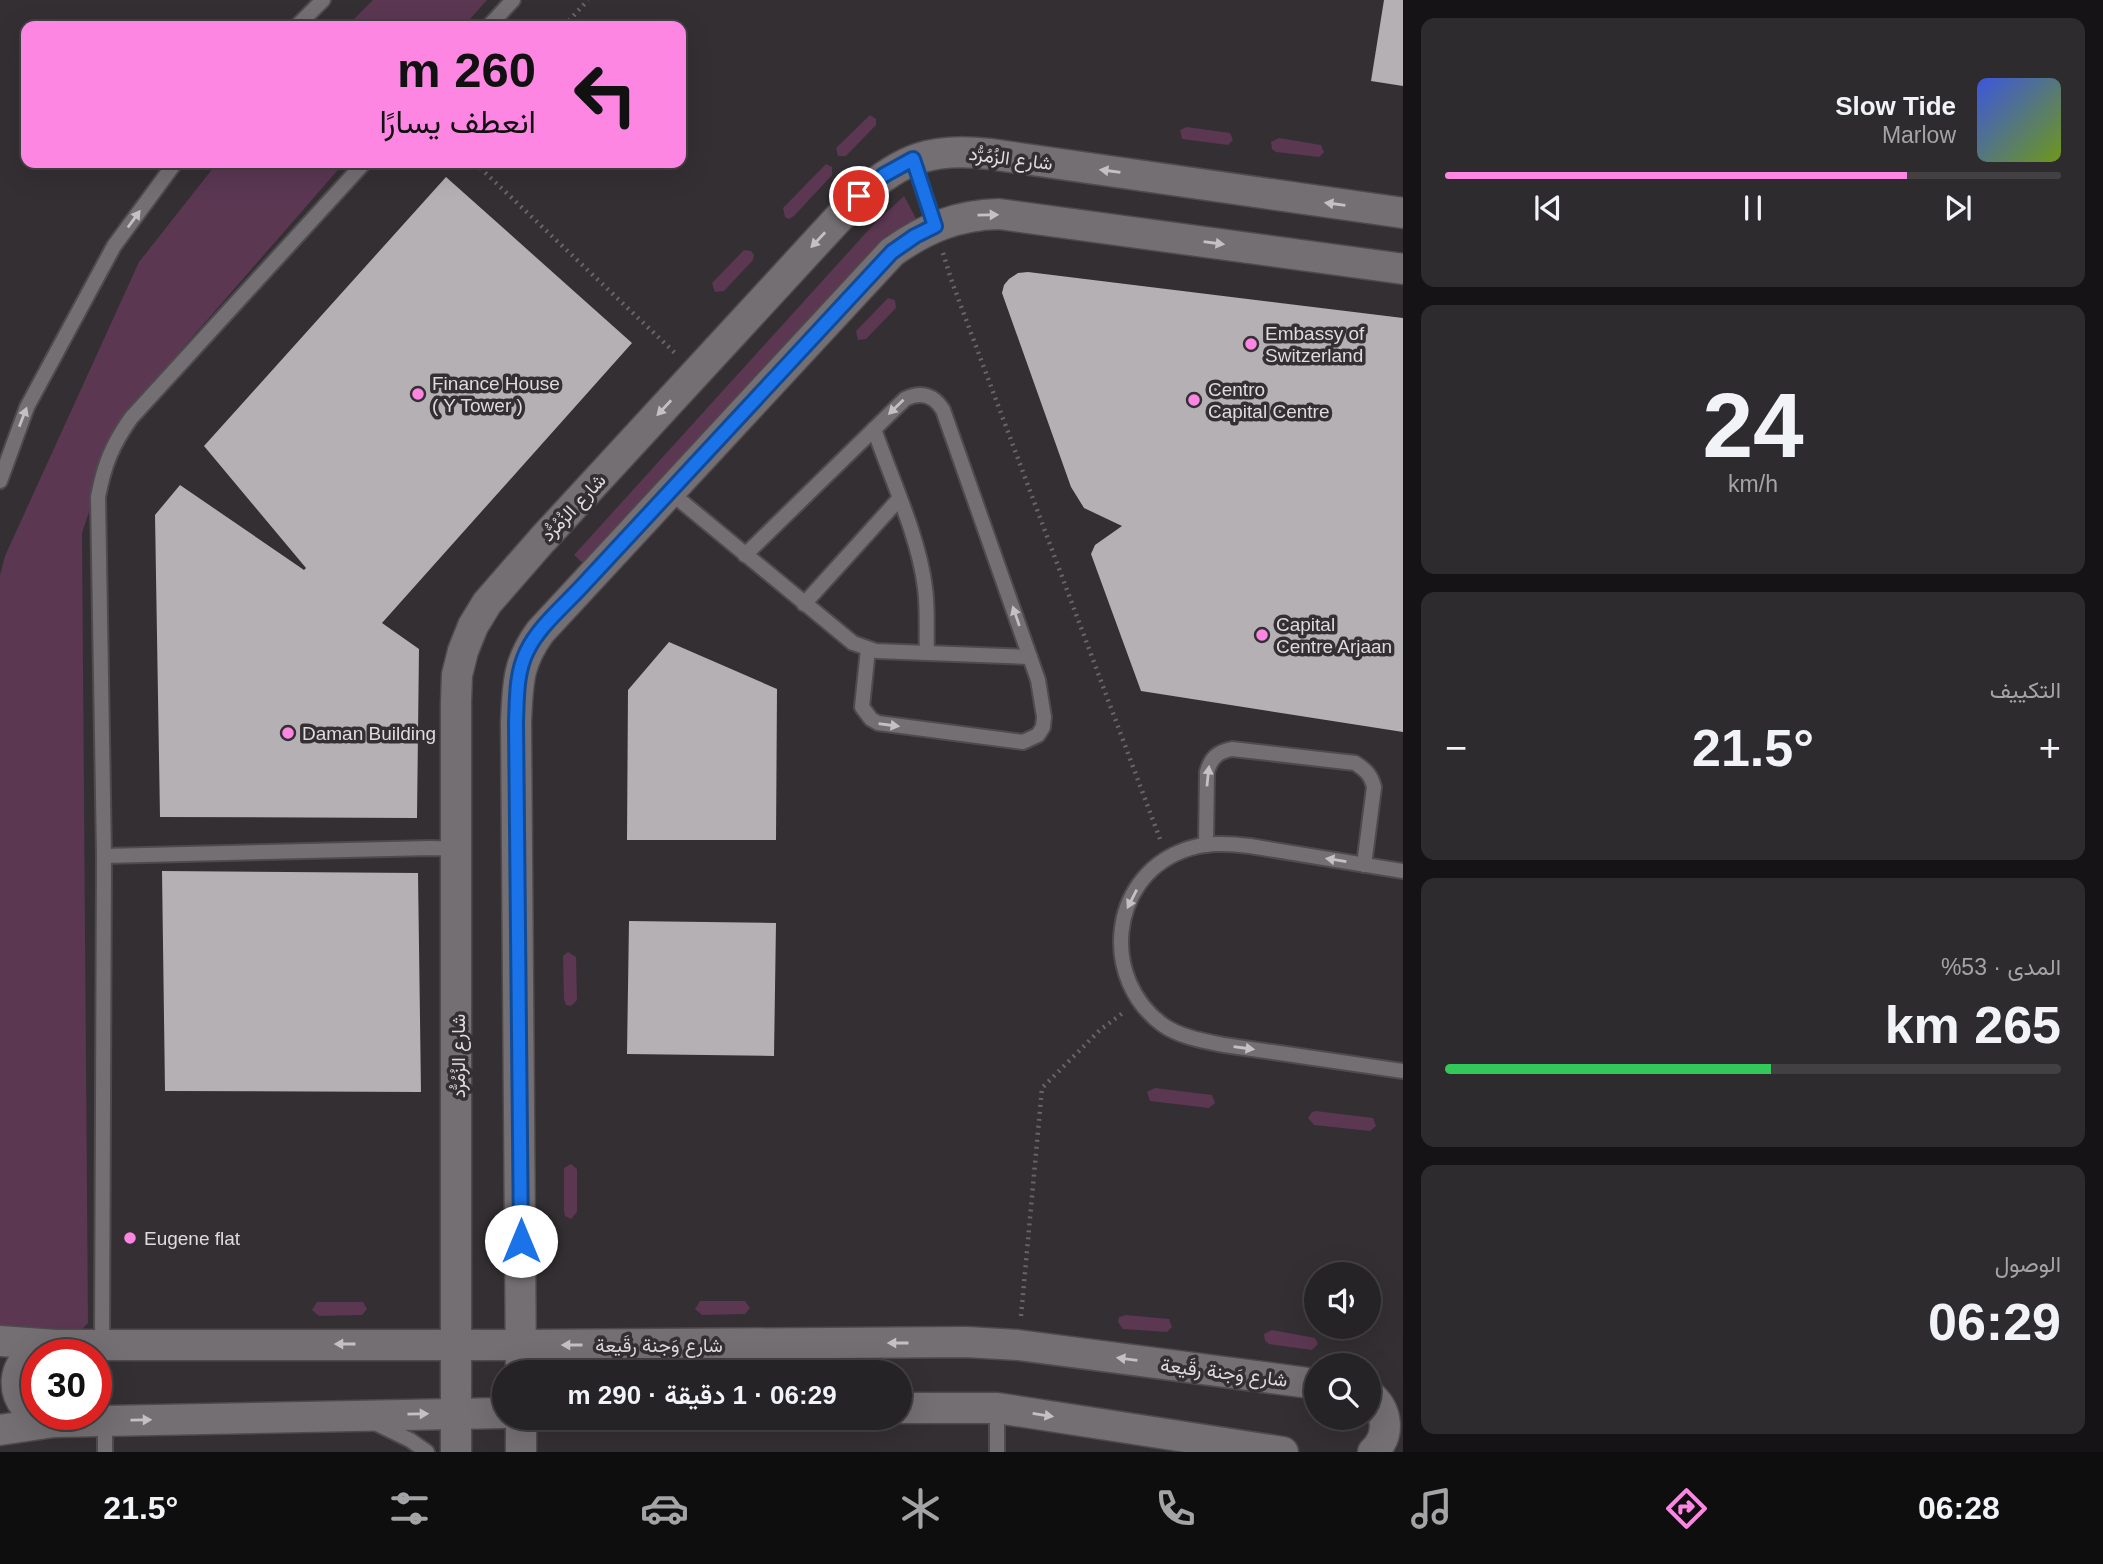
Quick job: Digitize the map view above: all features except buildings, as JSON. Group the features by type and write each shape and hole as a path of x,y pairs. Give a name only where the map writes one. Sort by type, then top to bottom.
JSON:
{"street":[{"name":"شارع الزُمُرُّد","path":"456,1452 457,675 473,626 487,603 859,196 884,175 913,159 935,153 990,154 1403,213"},
{"path":"521,1359 516,722 519,674 526,652 540,632 892,252 935,226 977,215 999,215 1403,269"},
{"name":"شارع وَجنة رقَيعة","path":"0,1341 21,1342"},
{"name":"شارع وَجنة رقَيعة","path":"112,1345 457,1344 521,1359 966,1342 1018,1345 1304,1382"},
{"path":"21,1366 16,1383 21,1401"},
{"path":"1381,1393 1403,1394"},
{"path":"912,1408 997,1408 1283,1452"},
{"path":"1373,1452 1383,1437 1385,1426 1381,1408"},
{"path":"112,1421 492,1413"},
{"path":"0,1430 21,1427"},
{"path":"521,1430 521,1452"}],"lane":[{"path":"302,21 323,0"},
{"path":"494,21 513,0"},
{"path":"913,159 935,226"},
{"path":"0,481 27,407 114,246 171,168"},
{"path":"102,1339 104,856 98,497 104,469 115,442 131,418 359,168"},
{"path":"745,555 905,398 913,395 931,396 939,402 1038,680 1043,727 1038,735 1023,742 878,723 865,714 862,700 868,649"},
{"path":"874,429 916,546 925,589 927,653"},
{"path":"670,492 846,638 868,649 1030,657"},
{"path":"804,604 899,499"},
{"path":"1206,845 1207,772 1210,762 1217,754 1232,749 1355,764 1364,769 1371,777 1374,798 1363,864"},
{"path":"1403,871 1239,845 1206,845 1181,851 1151,871 1130,899 1120,934 1123,969 1138,1002 1164,1026 1197,1040 1403,1071"},
{"path":"104,856 458,849"},
{"path":"996,1452 997,1408"},
{"path":"359,1415 410,1440 427,1452"},
{"path":"105,1430 105,1452"}],"path":[{"path":"568,21 587,0"},
{"path":"480,168 695,374"},
{"path":"935,226 952,282 1167,860"},
{"path":"1018,1345 1042,1088 1100,1030 1138,1002"}],"shaded area":[{"path":"373,0 487,0 468,21 352,21"},
{"path":"870,115 876,119 876,125 846,156 838,156 836,148"},
{"path":"1187,127 1230,133 1233,140 1228,145 1182,139 1180,130"},
{"path":"1279,138 1321,145 1324,152 1319,157 1276,152 1272,149 1271,142"},
{"path":"826,164 832,167 832,175 794,216 789,219 785,217 783,208"},
{"path":"213,168 340,168 119,421 82,533 88,1323 77,1334 0,1336 0,575 5,556 139,262"},
{"path":"904,196 919,224 588,568 574,555 873,225"},
{"path":"744,250 751,251 753,260 724,291 715,292 712,283"},
{"path":"888,298 895,300 896,308 866,339 858,340 856,331"},
{"path":"568,952 576,957 577,1000 571,1006 566,1005 564,999 563,956"},
{"path":"1155,1088 1212,1095 1215,1103 1209,1108 1150,1101 1147,1092"},
{"path":"1316,1111 1373,1118 1376,1126 1370,1131 1314,1125 1308,1118"},
{"path":"571,1164 577,1169 577,1212 571,1219 565,1216 564,1211 564,1168"},
{"path":"700,1301 745,1301 750,1308 745,1314 702,1315 695,1309"},
{"path":"317,1302 363,1302 367,1309 362,1315 319,1316 312,1310"},
{"path":"1126,1315 1169,1319 1172,1327 1167,1332 1123,1329 1118,1322 1119,1317"},
{"path":"1272,1330 1304,1336 1304,1339 1316,1339 1318,1344 1312,1350 1269,1344 1265,1341 1264,1334"}],"place":[{"name":"Embassy of Switzerland","path":"1251,344"},
{"name":"Finance House ( Y Tower )","path":"418,394"},
{"name":"Centro Capital Centre","path":"1194,400"},
{"name":"Capital Centre Arjaan","path":"1262,635"},
{"name":"Daman Building","path":"288,733"},
{"name":"Eugene flat","path":"130,1238"}],"route":[{"path":"521,1241 516,722 519,674 526,652 540,632 892,252 935,226 913,159 884,175 859,196"}]}
